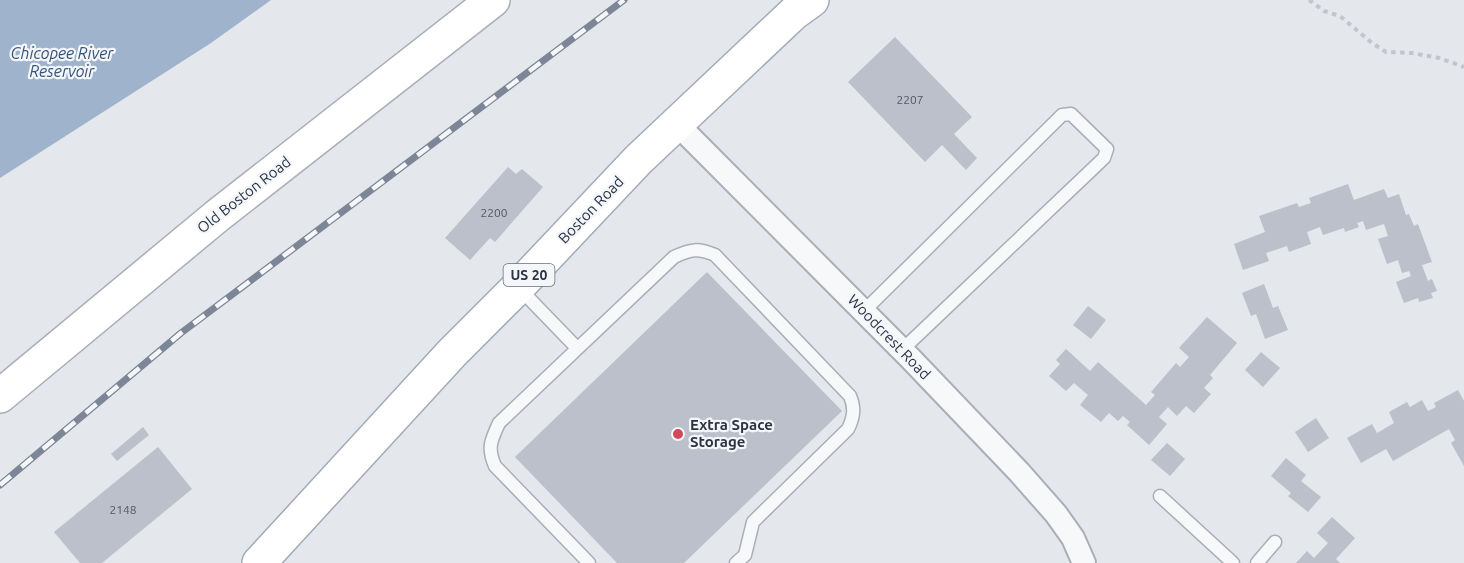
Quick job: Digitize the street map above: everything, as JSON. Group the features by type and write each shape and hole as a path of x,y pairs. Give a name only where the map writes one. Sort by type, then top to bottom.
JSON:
{"main road":[{"name":"Old Boston Road","path":"0,396 217,216 493,0"},
{"name":"Boston Road","path":"260,563 452,353 638,160 794,14 812,0"}],"street":[{"name":"Woodcrest Road","path":"677,124 864,311 1019,472 1056,514 1072,538 1084,563"}],"lane":[{"path":"864,311 1062,115 1071,114 1107,149 1104,158 902,350"},
{"path":"589,563 495,466 490,454 492,438 499,423 674,257 688,250 702,250 715,255 850,396 854,406 853,418 848,429 753,522 744,555 736,563"},
{"path":"518,287 578,348"},
{"path":"1160,496 1233,563"},
{"path":"1257,563 1275,542"}],"path":[{"path":"1309,0 1324,11 1340,16 1386,52 1412,53 1439,58 1464,67"}],"water":[{"name":"Chicopee River Reservoir","path":"0,0 271,0 211,43 0,178"}],"building":[{"path":"895,37 972,117 954,134 977,158 966,170 942,145 925,162 848,82"},
{"path":"508,167 516,174 522,169 543,187 495,242 490,238 470,260 445,238"},
{"path":"1348,184 1354,200 1384,189 1388,198 1399,194 1406,215 1409,214 1414,226 1418,224 1432,262 1422,265 1428,281 1432,279 1437,291 1431,293 1433,298 1419,302 1418,298 1404,303 1396,282 1411,276 1409,271 1402,273 1398,260 1387,264 1378,239 1388,236 1384,224 1366,230 1363,221 1357,223 1359,227 1345,232 1344,228 1323,235 1320,227 1307,232 1311,244 1289,252 1287,246 1266,253 1269,261 1243,270 1234,244 1265,232 1259,216 1297,203 1299,207 1311,203 1309,198"},
{"name":"Extra Space Storage","path":"707,272 842,411 684,563 617,563 515,457"},
{"path":"1264,284 1273,308 1278,306 1288,330 1265,339 1256,314 1251,316 1242,293"},
{"path":"1088,306 1106,320 1091,339 1073,325"},
{"path":"1207,317 1237,343 1210,375 1213,378 1204,388 1211,394 1194,413 1186,406 1177,416 1168,407 1159,417 1167,424 1149,445 1127,425 1130,422 1123,416 1118,421 1109,413 1101,422 1080,405 1088,395 1074,383 1066,391 1049,376 1060,364 1056,360 1066,349 1090,371 1098,362 1146,405 1155,395 1151,392 1176,363 1180,367 1189,357 1179,348"},
{"path":"1261,352 1280,368 1263,387 1245,370"},
{"path":"1458,390 1464,401 1464,466 1451,443 1455,440 1449,429 1393,461 1386,449 1361,463 1347,438 1372,424 1377,433 1394,423 1389,412 1407,402 1410,407 1422,400 1428,411 1436,407 1434,403"},
{"path":"1316,418 1329,438 1308,452 1295,432"},
{"path":"143,427 149,435 117,461 111,454"},
{"path":"1167,443 1185,459 1170,476 1151,460"},
{"path":"158,447 192,489 102,563 80,563 54,532"},
{"path":"1286,458 1306,475 1301,481 1321,497 1308,512 1288,496 1291,493 1271,476"},
{"path":"1332,517 1355,538 1336,559 1340,563 1296,563 1307,551 1314,558 1328,543 1317,533"}],"railway":[{"path":"0,485 181,333 624,0"}],"place":[{"name":"Extra Space Storage","path":"678,434"}]}
